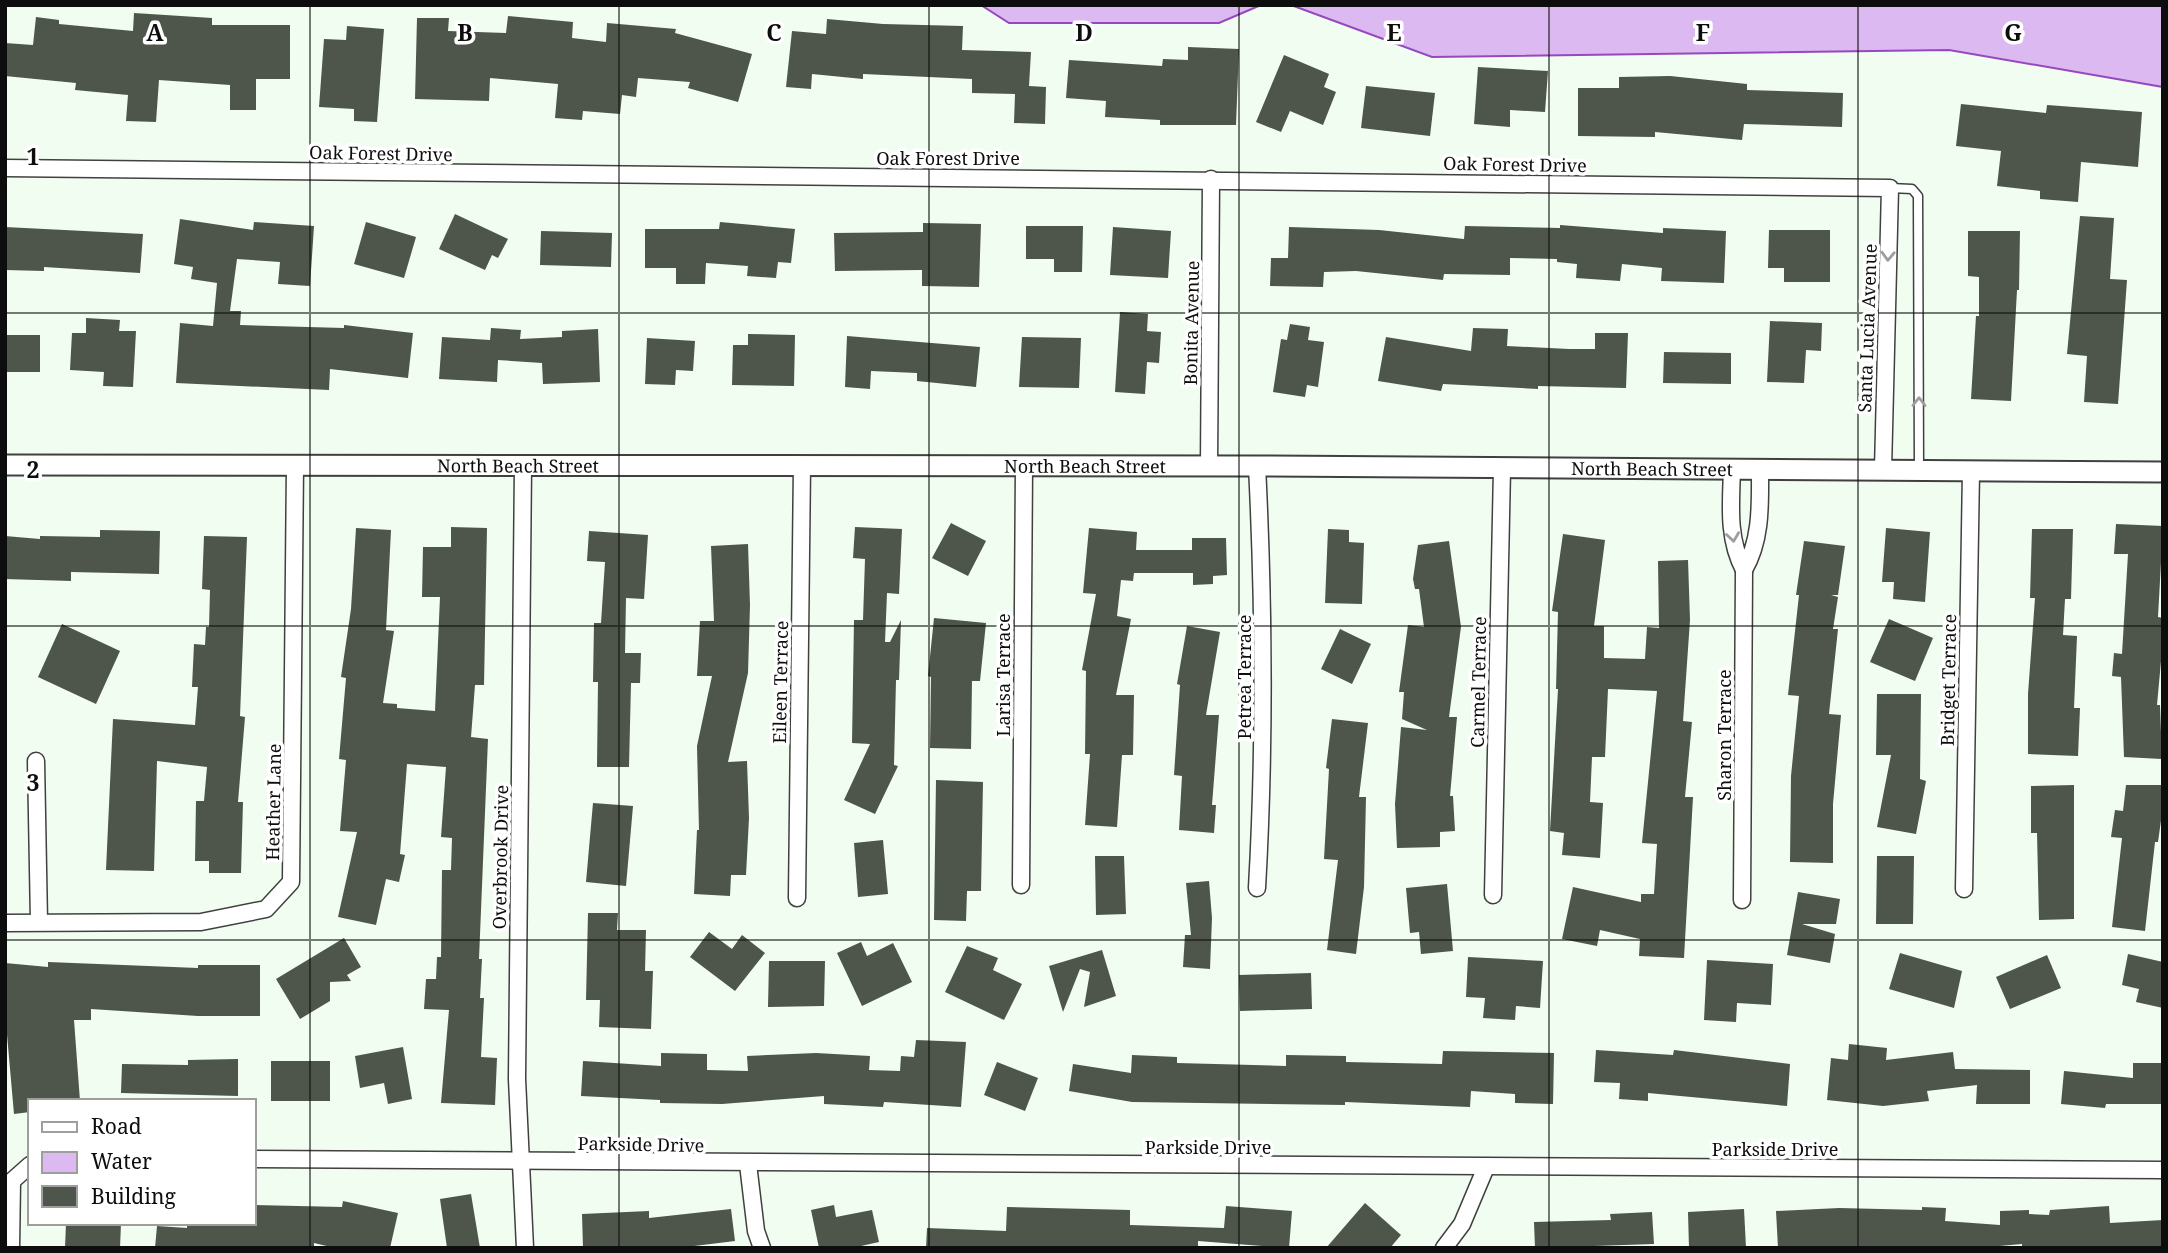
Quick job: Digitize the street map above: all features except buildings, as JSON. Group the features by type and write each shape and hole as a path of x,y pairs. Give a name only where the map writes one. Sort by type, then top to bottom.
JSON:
{"street":[{"name":"Oak Forest Drive","path":"5,168 1890,188"},
{"name":"Bonita Avenue","path":"1209,467 1211,179"},
{"name":"Santa Lucia Avenue","path":"1883,470 1890,188"},
{"name":"Heather Lane","path":"5,923 201,922 266,909 291,882 295,464"},
{"name":"North Beach Street","path":"5,465 1257,466 2163,472"},
{"name":"Overbrook Drive","path":"523,465 517,1079 525,1248"},
{"name":"Eileen Terrace","path":"797,898 802,465"},
{"name":"Larisa Terrace","path":"1021,885 1024,466"},
{"name":"Petrea Terrace","path":"1257,466 1263,588 1263,783 1257,888"},
{"name":"Sharon Terrace","path":"1732,468 1731,522 1735,554 1744,569"},
{"name":"Carmel Terrace","path":"1493,895 1502,469"},
{"name":"Sharon Terrace","path":"1742,900 1744,569 1753,554 1759,522 1760,469"},
{"name":"Bridget Terrace","path":"1964,889 1971,471"},
{"path":"36,761 38,922"},
{"name":"Parkside Drive","path":"256,1159 748,1164 2163,1170"},
{"path":"748,1164 756,1231 762,1248"},
{"path":"11,1248 12,1181 28,1167"},
{"path":"1444,1248 1462,1224 1486,1167"}],"lane":[{"path":"1890,188 1912,190 1918,196 1919,470"}],"water":[{"path":"981,5 1261,5 1219,23 1009,23"},
{"path":"1291,5 2163,5 2163,87 1949,50 1432,57"}]}
